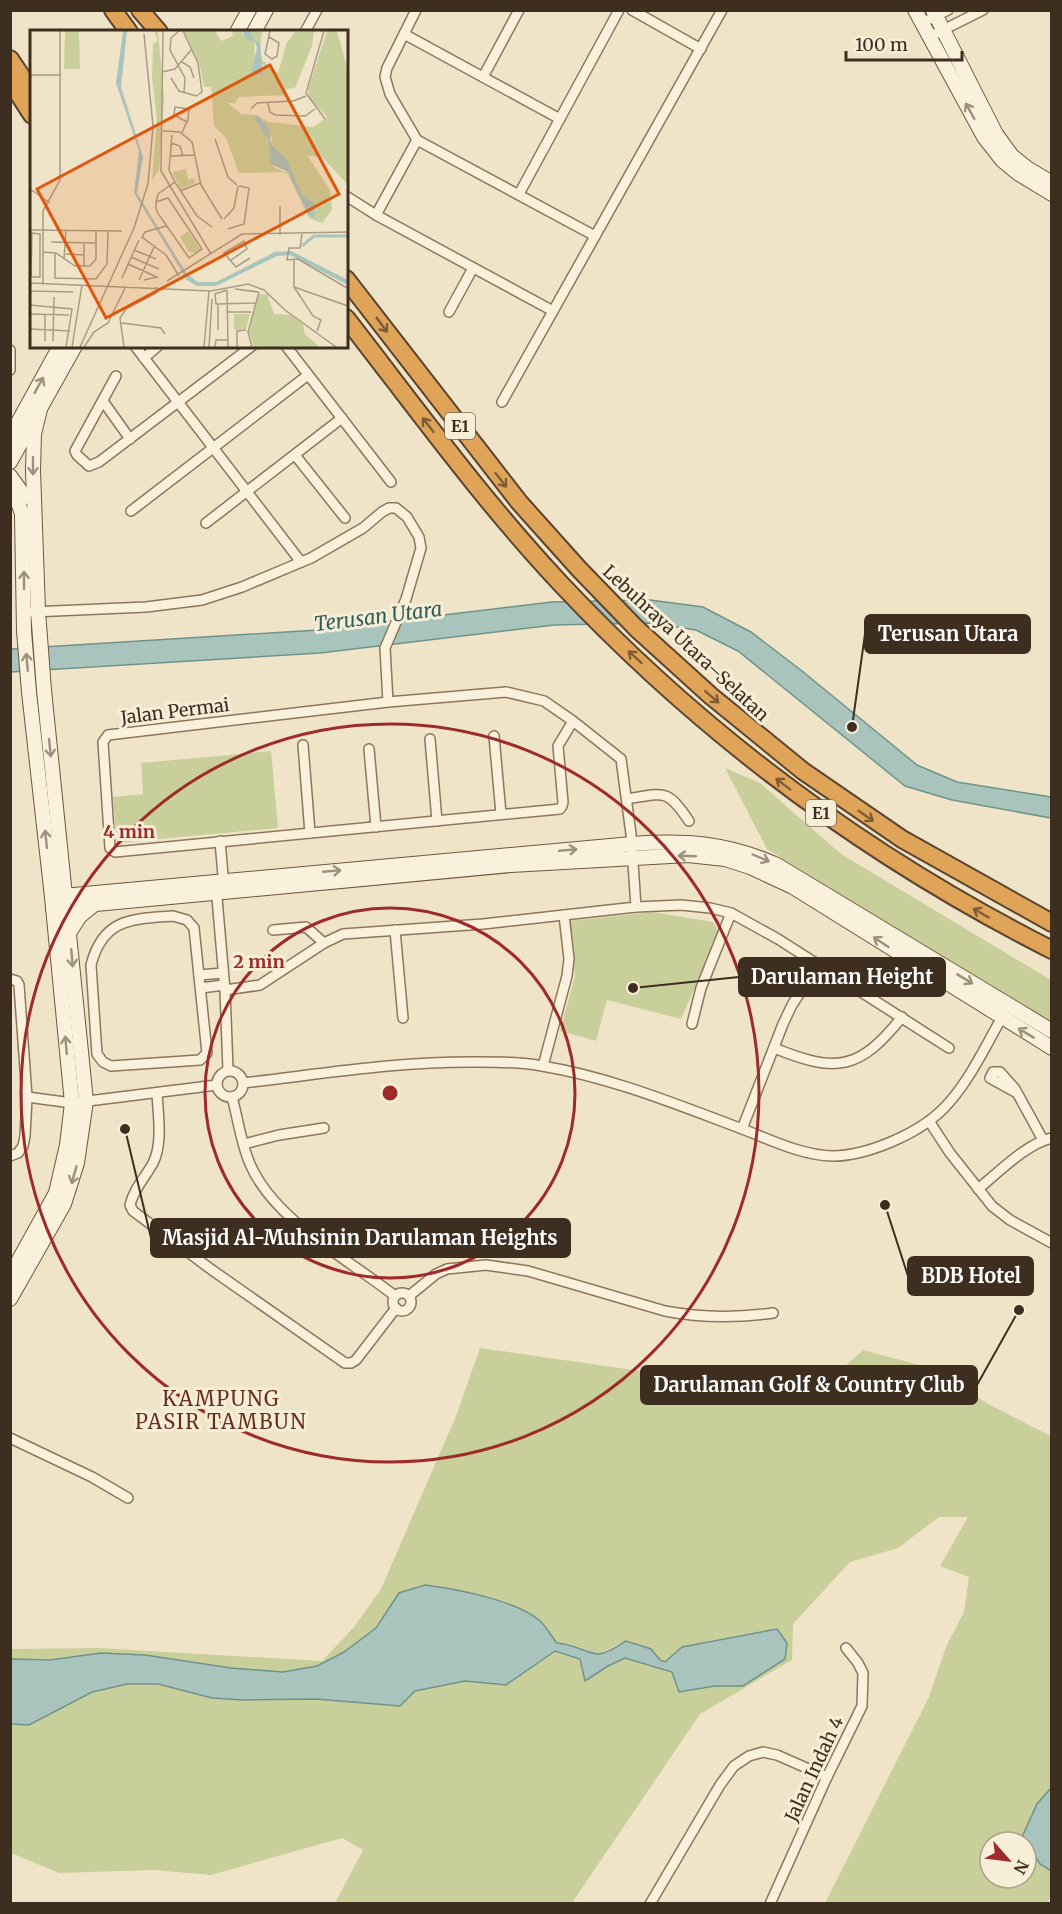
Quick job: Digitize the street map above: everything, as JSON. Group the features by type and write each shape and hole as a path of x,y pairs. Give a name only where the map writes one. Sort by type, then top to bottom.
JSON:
{"highway":[{"path":"113,11 127,30"},
{"path":"10,59 30,89"},
{"path":"10,81 30,111"},
{"name":"Lebuhraya Utara–Selatan","path":"348,282 498,476 579,569 637,629 720,704 810,776 917,849 1052,923"},
{"name":"E1","path":"348,321 456,460 560,583 616,640 700,717 834,822 983,914 1052,950"}],"street":[{"path":"238,30 249,10"},
{"path":"255,30 266,10"},
{"path":"306,30 317,10"},
{"path":"416,10 387,68 385,77 390,94 417,140 595,236"},
{"path":"483,77 519,10"},
{"path":"519,194 619,10"},
{"path":"632,10 701,49"},
{"path":"502,402 722,10"},
{"path":"929,37 983,10"},
{"path":"1052,183 1012,156 996,134 942,31 939,12 918,17 984,137 1002,160 1019,174 1052,194"},
{"path":"404,34 560,119"},
{"path":"376,215 417,140"},
{"path":"348,197 376,215 553,311"},
{"path":"449,312 473,268"},
{"path":"10,437 59,348"},
{"path":"10,1276 56,1193 79,1102 59,902 38,611 33,448 40,409 74,348"},
{"path":"136,348 301,562"},
{"path":"144,358 156,348"},
{"path":"116,376 75,451 88,466 130,439 249,348"},
{"path":"288,348 392,482"},
{"path":"10,350 10,370"},
{"path":"130,511 212,446 308,375"},
{"path":"103,401 130,439"},
{"path":"10,462 19,424 40,409"},
{"path":"206,523 342,418"},
{"path":"295,455 345,518"},
{"path":"10,476 27,500 34,525"},
{"path":"10,490 22,514 24,631 29,692 59,902 69,933 79,1102 77,1162 64,1204 10,1299"},
{"path":"10,505 22,514"},
{"path":"24,612 146,607 202,600 242,587 301,562 352,534 389,508 400,510 416,531 421,548 402,609 385,648 388,702"},
{"name":"Jalan Permai","path":"573,721 558,746 563,802 560,808 112,851 103,742 104,737 108,735 388,702 506,692 544,701 573,721 621,759 627,800 636,907"},
{"path":"494,736 501,814"},
{"path":"430,739 437,821"},
{"path":"303,746 310,833"},
{"path":"369,749 376,827"},
{"path":"627,800 666,795 677,802 689,820"},
{"path":"220,841 228,1070"},
{"path":"59,902 220,886 511,865 632,851 668,842 700,843 752,855 799,877 1052,1031"},
{"path":"632,851 726,860 773,876 1052,1048"},
{"path":"59,902 96,903 143,899 220,886"},
{"path":"143,899 146,918"},
{"path":"69,933 80,916 96,903"},
{"path":"201,988 260,985 324,943 343,934 483,924 636,907 681,905 731,913 778,939 949,1048"},
{"path":"692,1024 701,988 731,913"},
{"path":"543,1066 567,976 569,959 564,915"},
{"path":"181,917 191,924 195,936 207,1049 203,1059 121,1067 103,1062 97,1054 91,965 93,954 101,939 113,926 128,920 146,918 181,917"},
{"path":"273,930 306,927 324,943"},
{"path":"395,930 403,1018"},
{"path":"742,1128 792,1005 818,964"},
{"path":"199,975 223,973"},
{"path":"10,979 17,981 19,985 27,1097 26,1136 18,1153 10,1156"},
{"path":"243,1083 418,1063 508,1062 543,1066 630,1087 803,1151 833,1156 852,1154 880,1146 928,1121 952,1099 1009,1005"},
{"path":"774,1048 819,1064 849,1062 878,1045 902,1017"},
{"path":"228,1070 240,1075 243,1083 242,1090 232,1097"},
{"path":"228,1070 218,1077 217,1085 220,1093 232,1097"},
{"path":"27,1097 79,1102 217,1085"},
{"path":"157,1093 157,1152 154,1162 133,1194 130,1204 133,1211 212,1270 345,1363 356,1360 396,1308"},
{"path":"978,1189 1047,1139 1017,1093"},
{"path":"232,1097 247,1156 256,1176 279,1206 312,1235 395,1296"},
{"path":"928,1121 992,1206 1030,1232 1052,1243"},
{"path":"244,1144 279,1135 324,1128"},
{"path":"409,1296 430,1278 447,1269 486,1265 528,1271 665,1311 741,1317 773,1313"},
{"path":"396,1308 393,1300 395,1296 401,1293 409,1296"},
{"path":"396,1308 402,1310 408,1307 409,1296"},
{"path":"10,1438 92,1477 128,1498"},
{"name":"Jalan Indah 4","path":"770,1904 827,1777 862,1706 864,1697 861,1668 846,1648"},
{"path":"650,1904 720,1785 734,1766 749,1756 763,1752 777,1755 827,1777"}],"green space":[{"path":"271,751 278,828 117,843 113,797 143,794 141,763"},
{"path":"725,768 760,783 841,854 1051,980 1051,1023 767,849"},
{"path":"653,912 713,922 719,933 681,1019 607,1000 596,1041 560,1031 575,976 570,921"},
{"path":"480,1348 745,1386 842,1369 863,1350 931,1368 990,1405 1051,1436 1051,1788 1037,1804 1025,1830 978,1830 978,1890 1038,1890 1038,1861 1051,1871 1051,1895 1047,1904 825,1903 929,1697 946,1647 964,1612 969,1577 940,1566 968,1517 939,1517 898,1548 850,1562 793,1624 792,1660 700,1714 572,1903 335,1903 363,1850 342,1838 211,1875 154,1870 59,1873 11,1853 11,1724 29,1725 92,1692 127,1684 158,1684 212,1698 316,1699 400,1706 415,1691 465,1681 506,1685 555,1651 580,1659 585,1681 625,1658 672,1672 679,1692 715,1686 743,1686 785,1659 744,1636 709,1641 665,1663 651,1649 626,1641 598,1654 567,1643 557,1643 542,1623 399,1593 376,1628 344,1652 317,1666 283,1672 231,1668 145,1655 101,1653 50,1660 11,1659 11,1649 99,1648 322,1661 354,1627 381,1589 456,1416"}],"water":[{"name":"Terusan Utara","path":"650,600 703,607 751,632 917,765 957,782 1051,797 1051,818 952,800 905,786 738,651 696,630 649,623 554,625 320,653 11,672 11,649 318,630 552,602"},
{"path":"425,1585 488,1597 520,1609 543,1624 557,1643 595,1654 606,1652 626,1641 651,1649 660,1660 665,1662 682,1647 777,1629 787,1643 785,1659 743,1686 715,1686 679,1692 672,1672 625,1658 585,1681 580,1659 555,1651 506,1685 465,1681 415,1691 400,1706 316,1699 212,1698 158,1684 127,1684 92,1692 29,1725 11,1724 11,1659 50,1660 101,1653 145,1655 231,1668 283,1672 317,1666 344,1652 376,1628 399,1593"},
{"path":"1051,1788 1051,1871 1038,1861 1038,1830 1025,1830 1037,1804"}],"place":[{"name":"Terusan Utara","path":"852,727"},
{"name":"Darulaman Height","path":"633,988"},
{"name":"Masjid Al-Muhsinin Darulaman Heights","path":"125,1129"},
{"name":"BDB Hotel","path":"885,1205"},
{"name":"Darulaman Golf & Country Club","path":"1019,1310"}],"district":[{"name":"KAMPUNG PASIR TAMBUN","path":"221,1410"}]}
